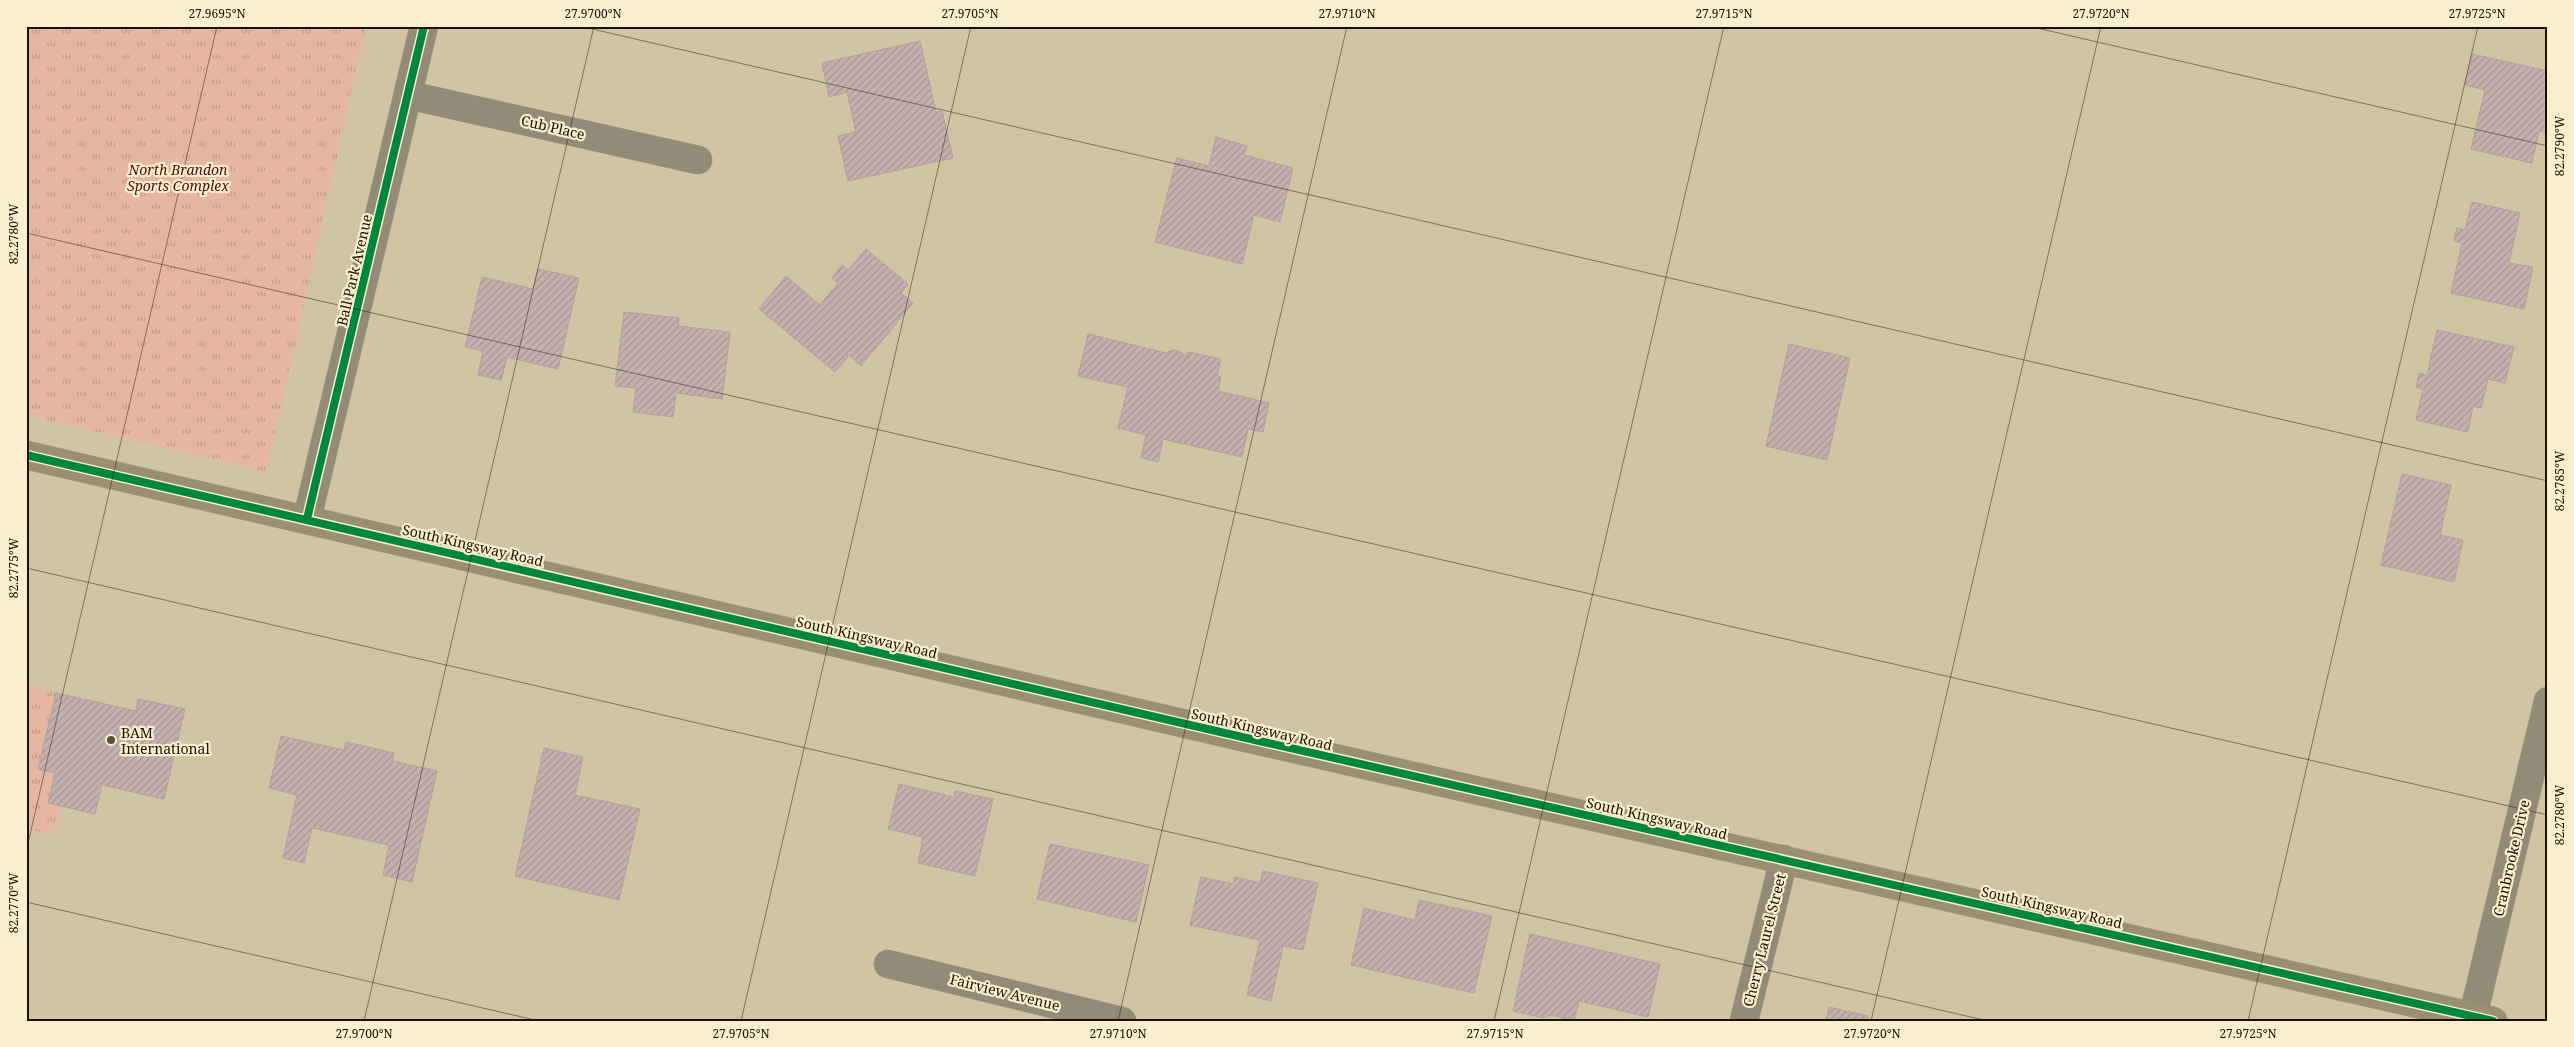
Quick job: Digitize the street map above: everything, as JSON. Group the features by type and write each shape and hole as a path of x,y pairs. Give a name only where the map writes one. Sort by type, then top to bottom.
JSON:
{"street":[{"name":"Ball Park Avenue","path":"307,519 424,26"},
{"name":"Cub Place","path":"408,95 698,160"},
{"name":"South Kingsway Road","path":"26,455 1268,743 2483,1018"},
{"name":"Cranbrooke Drive","path":"2483,1018 2548,701"},
{"name":"Cherry Laurel Street","path":"1744,1021 1784,859"},
{"name":"Fairview Avenue","path":"888,964 1122,1021"}],"green space":[{"name":"North Brandon Sports Complex","path":"26,26 366,26 267,472 26,415"},
{"path":"26,685 56,693 38,769 55,773 47,801 61,806 53,834 26,829"}],"building":[{"path":"920,41 936,112 942,111 953,158 848,181 838,136 856,132 847,92 829,97 822,63"},
{"path":"2472,54 2548,71 2548,131 2547,133 2539,131 2532,163 2471,149 2485,90 2465,85"},
{"path":"1216,137 1247,146 1244,155 1293,168 1280,222 1254,215 1242,264 1155,242 1177,158 1209,166"},
{"path":"2472,202 2520,213 2509,263 2533,267 2524,309 2451,293 2462,243 2454,241 2457,228 2465,230"},
{"path":"866,249 908,284 901,293 913,303 861,366 849,355 835,372 759,309 786,276 820,305 838,283 832,278 842,265 848,270"},
{"path":"538,269 579,278 558,369 507,357 501,380 478,375 483,351 465,347 482,277 533,289"},
{"path":"624,312 679,318 678,326 730,332 722,399 676,393 673,417 633,412 636,388 615,386"},
{"path":"2437,330 2514,347 2505,383 2488,379 2481,408 2473,406 2468,432 2416,420 2423,389 2416,387 2419,373 2427,375"},
{"path":"1088,334 1166,353 1172,350 1179,351 1186,357 1188,352 1221,359 1217,376 1221,377 1218,391 1269,403 1263,432 1248,429 1242,457 1163,439 1158,462 1141,458 1146,435 1118,428 1128,387 1078,376"},
{"path":"1789,344 1850,358 1827,460 1766,446"},
{"path":"2402,474 2451,485 2440,535 2463,540 2454,582 2381,565"},
{"name":"BAM International","path":"56,693 136,711 138,699 185,709 164,799 102,785 95,814 48,803 55,773 38,769"},
{"path":"281,736 344,750 346,742 394,753 392,761 437,771 412,882 383,875 389,845 312,828 304,863 283,858 297,795 269,788"},
{"path":"544,748 583,757 575,795 640,809 619,900 515,876"},
{"path":"899,784 954,797 955,791 993,799 975,876 918,863 923,837 888,829"},
{"path":"1050,844 1149,865 1136,922 1037,899"},
{"path":"1263,871 1318,883 1303,950 1283,946 1271,1001 1247,995 1260,940 1190,925 1201,877 1233,884 1235,877 1260,883"},
{"path":"1419,900 1492,916 1474,993 1351,965 1364,908 1415,920"},
{"path":"1530,934 1660,964 1648,1017 1579,1001 1574,1021 1551,1015 1544,1018 1513,1011"},
{"path":"1829,1007 1868,1016 1867,1021 1826,1021"}],"cycle path":[{"path":"307,519 424,26"},
{"path":"26,455 1268,743 2493,1021"}],"place":[{"name":"BAM International","path":"111,740"}]}
